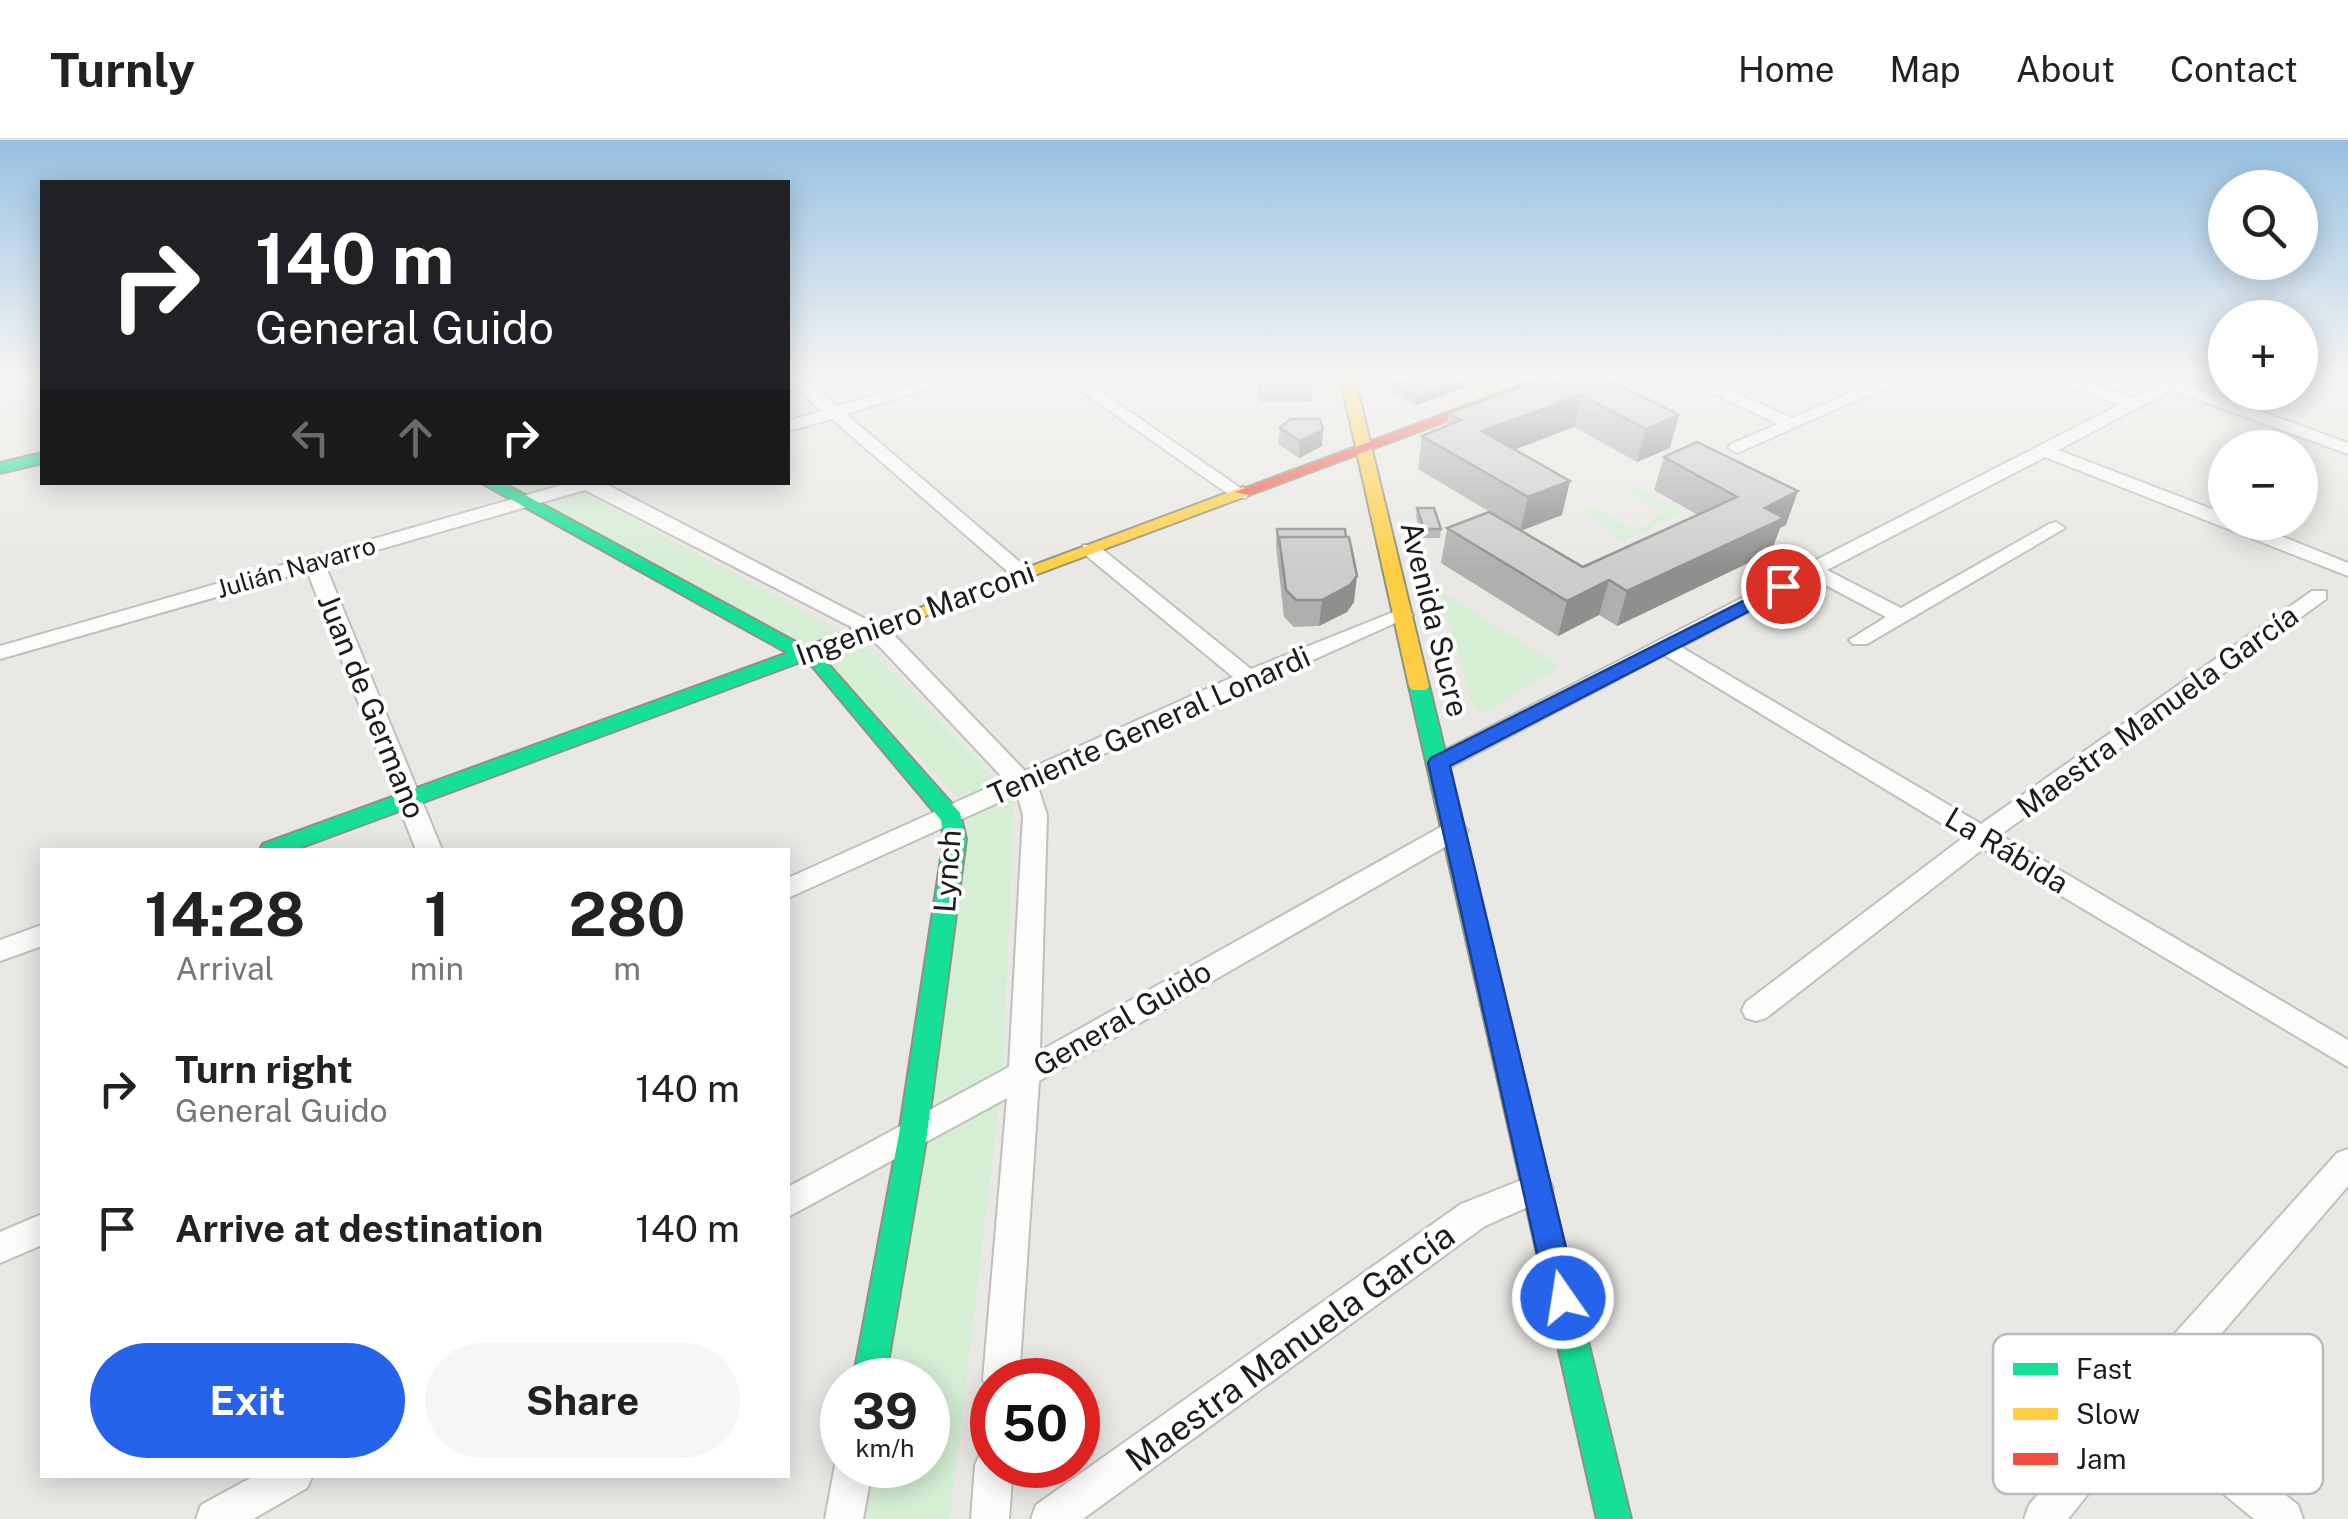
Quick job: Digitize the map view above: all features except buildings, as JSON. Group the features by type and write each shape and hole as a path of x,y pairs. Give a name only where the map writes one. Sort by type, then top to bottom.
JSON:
{"street":[{"path":"868,440 1021,573"},
{"path":"1162,440 1240,494"},
{"name":"Avenida Sucre","path":"1364,440 1614,1519"},
{"name":"Ingeniero Marconi","path":"277,848 1386,440"},
{"path":"1737,448 1755,440"},
{"path":"1439,763 2066,440"},
{"path":"2046,451 2208,515"},
{"path":"0,468 40,458"},
{"name":"Lynch","path":"494,485 820,663 949,814 955,839 913,1134 873,1358"},
{"name":"Julián Navarro","path":"0,652 580,485"},
{"path":"591,485 887,642 1023,780 1034,802 1024,1074 1002,1358"},
{"path":"1860,640 2056,528"},
{"path":"2272,540 2348,570"},
{"path":"1090,548 1248,678"},
{"name":"Juan de Germano","path":"314,562 429,848"},
{"path":"1812,571 1902,617"},
{"name":"Maestra Manuela García","path":"1756,1010 1983,835 2319,595"},
{"name":"Teniente General Lonardi","path":"790,888 1248,678 1403,616"},
{"name":"La Rábida","path":"1666,646 2348,1055"},
{"name":"General Guido","path":"790,1201 1024,1074 1455,830"},
{"path":"0,951 40,936"},
{"path":"2198,1334 2348,1163"},
{"name":"Maestra Manuela García","path":"1050,1519 1472,1215 1537,1188"},
{"path":"0,1248 40,1230"},
{"path":"215,1519 289,1478"},
{"path":"844,1519 850,1488"},
{"path":"990,1519 992,1488"},
{"path":"2043,1519 2063,1494"},
{"path":"2253,1494 2284,1519"}],"green space":[{"path":"503,485 569,485 864,644 1014,797 1003,1068 950,1519 865,1519 870,1488 950,1488 950,1358 891,1358 927,1131 969,809 823,657"},
{"path":"1634,485 1683,513 1621,541 1582,510 1592,506 1631,528 1648,524 1664,512 1624,489"},
{"path":"1440,591 1560,666 1488,711 1480,711 1473,705"}],"traffic: fast":[{"path":"0,468 40,458"},
{"path":"494,485 820,663 952,818 955,839 913,1134 873,1358"},
{"path":"276,848 883,625"},
{"path":"1419,686 1614,1519"}],"traffic: slow":[{"path":"1362,440 1419,686"},
{"path":"883,625 1243,492"}],"traffic: jam":[{"path":"1243,492 1384,440"}],"route":[{"path":"1563,1298 1439,763 1783,586"}]}
